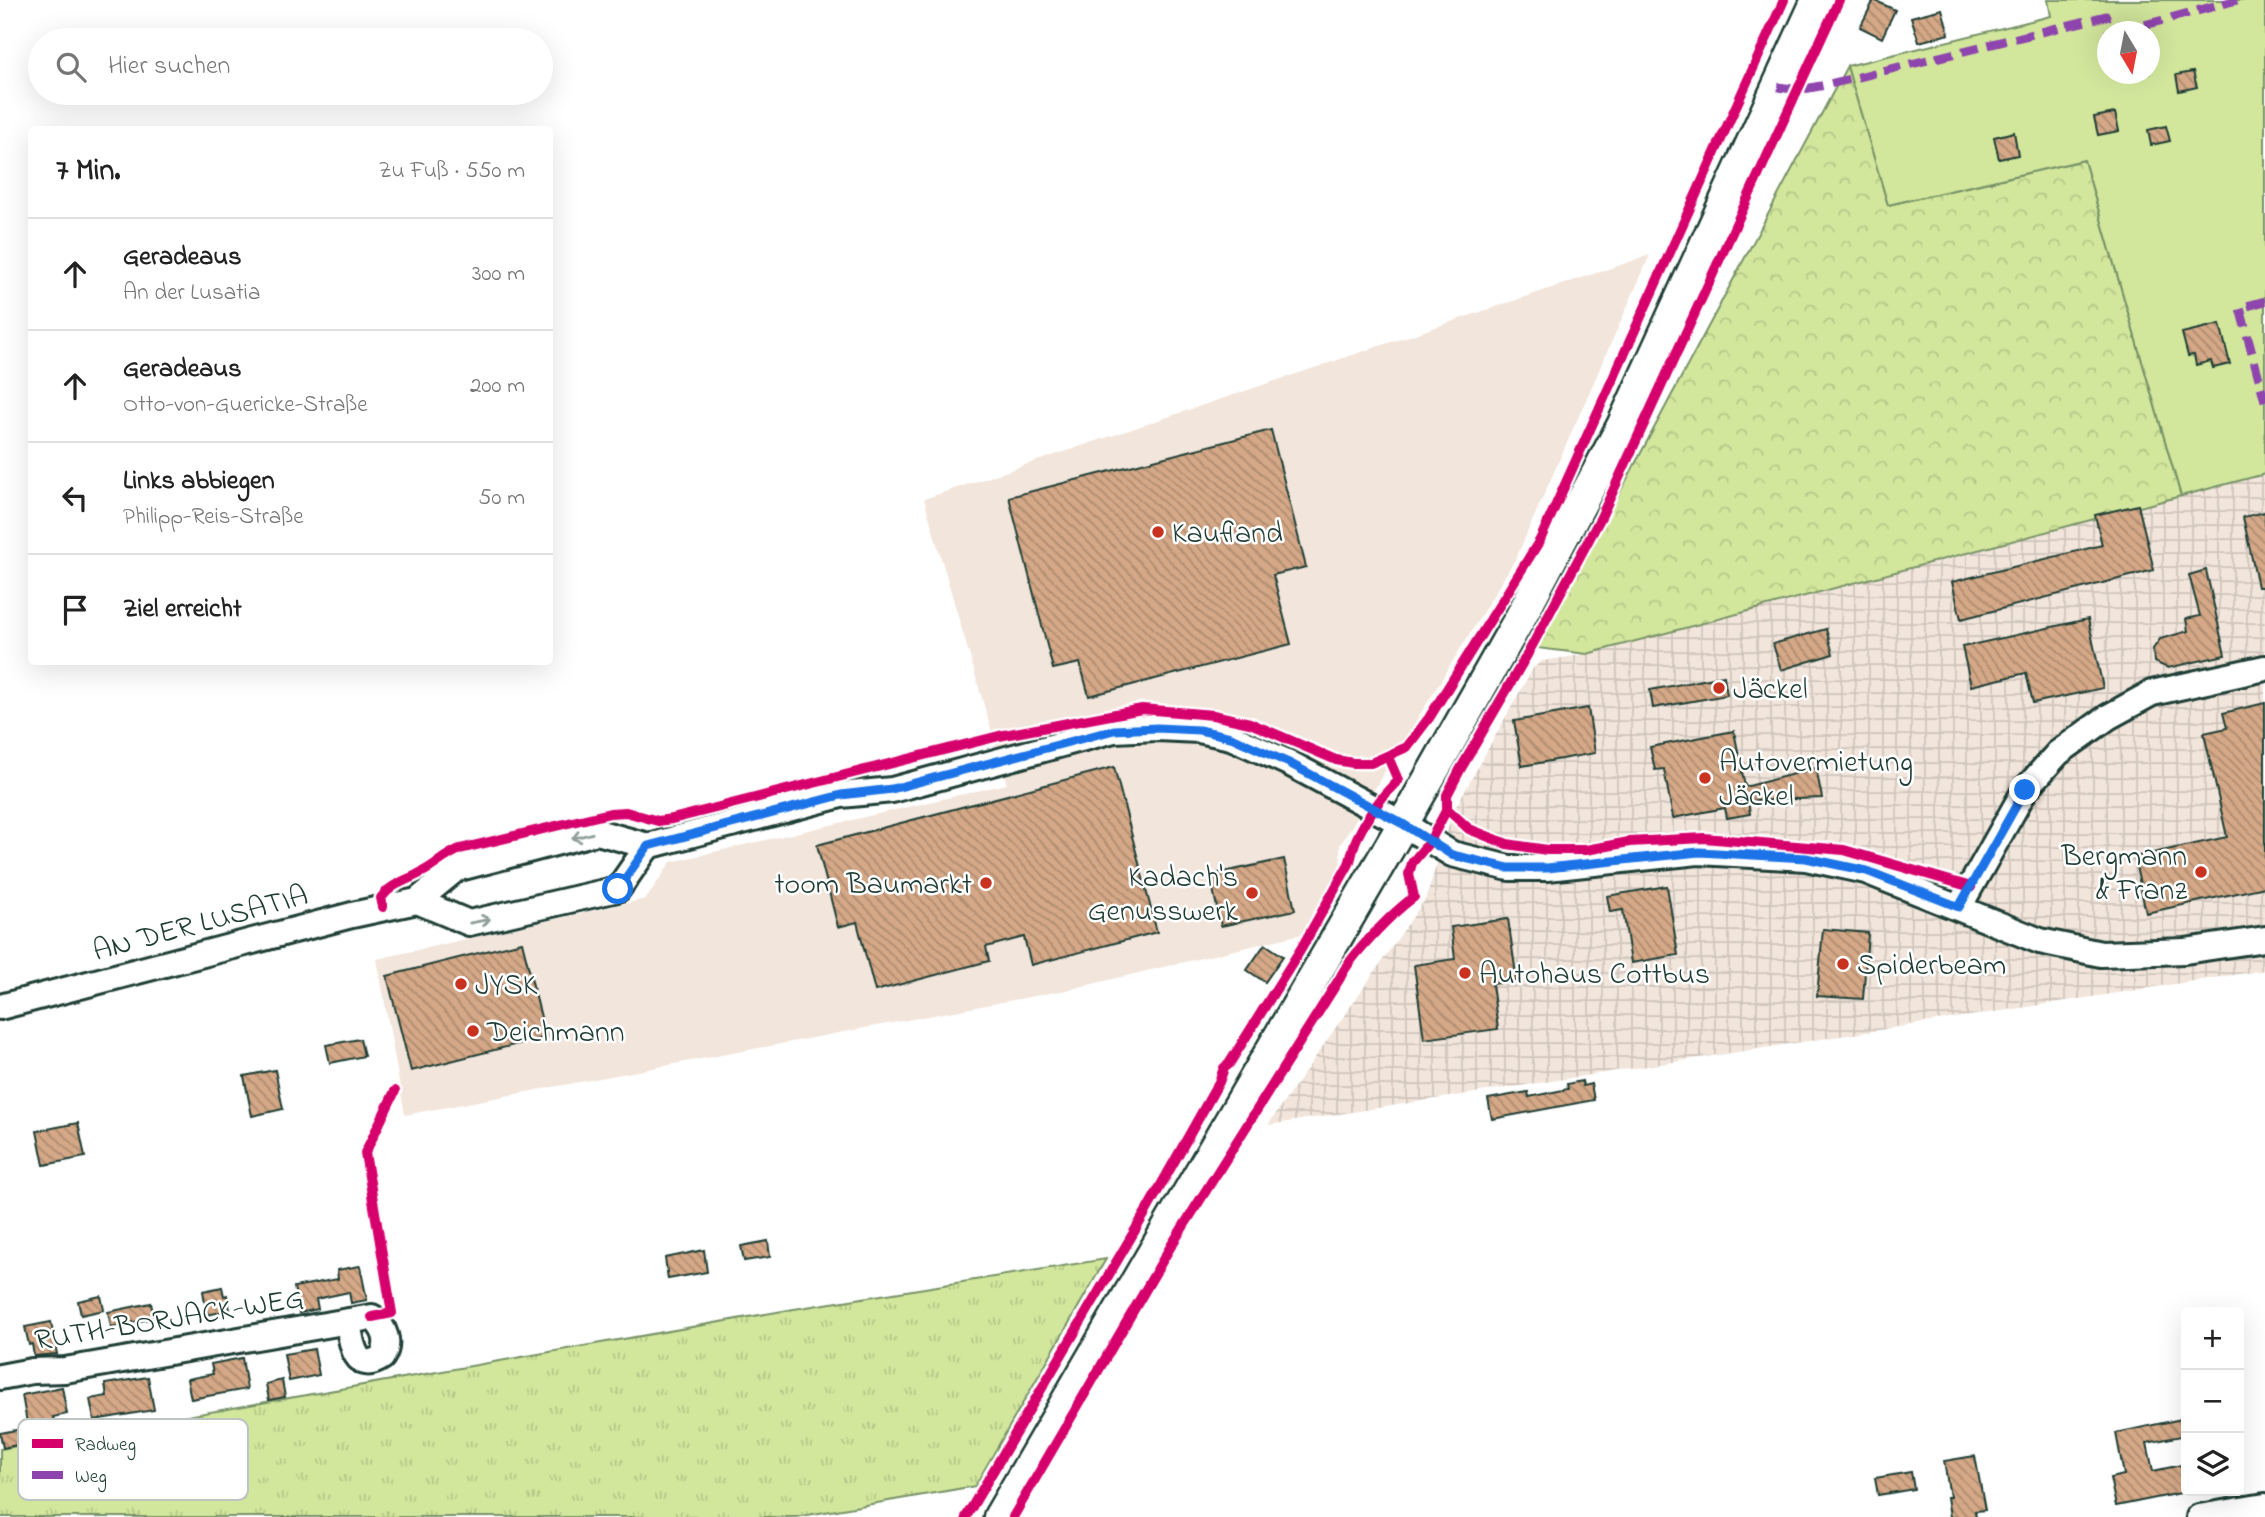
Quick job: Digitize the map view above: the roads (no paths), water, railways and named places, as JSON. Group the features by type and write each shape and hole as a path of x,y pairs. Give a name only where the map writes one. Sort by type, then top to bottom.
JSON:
{"main road":[{"path":"999,1517 1507,642 1622,426 1818,0"}],"street":[{"path":"1959,907 2025,790 2058,753 2108,718 2152,693 2265,668"},
{"path":"417,901 469,923 534,910 618,889 648,846 841,795 892,789 1114,730 1157,728 1199,730 1231,737 1289,763 1403,824 1452,855 1508,868 1547,868 1699,852 1806,858 1867,871 2040,941 2101,954 2185,951 2265,939"},
{"name":"AN DER LUSATIA","path":"0,1007 352,915 417,901 456,869 597,832 648,846"},
{"name":"RUTH-BORJACK-WEG","path":"0,1377 32,1371 65,1370 348,1321"},
{"path":"2199,1517 2265,1506"}],"place":[{"name":"Kaufland","path":"1158,532"},
{"name":"Jäckel","path":"1719,688"},
{"name":"Autovermietung Jäckel","path":"1705,778"},
{"name":"Bergmann & Franz","path":"2201,872"},
{"name":"toom Baumarkt","path":"986,883"},
{"name":"Kadach's Genusswerk","path":"1252,893"},
{"name":"Spiderbeam","path":"1843,964"},
{"name":"Autohaus Cottbus","path":"1465,973"},
{"name":"JYSK","path":"461,984"},
{"name":"Deichmann","path":"473,1031"}]}
